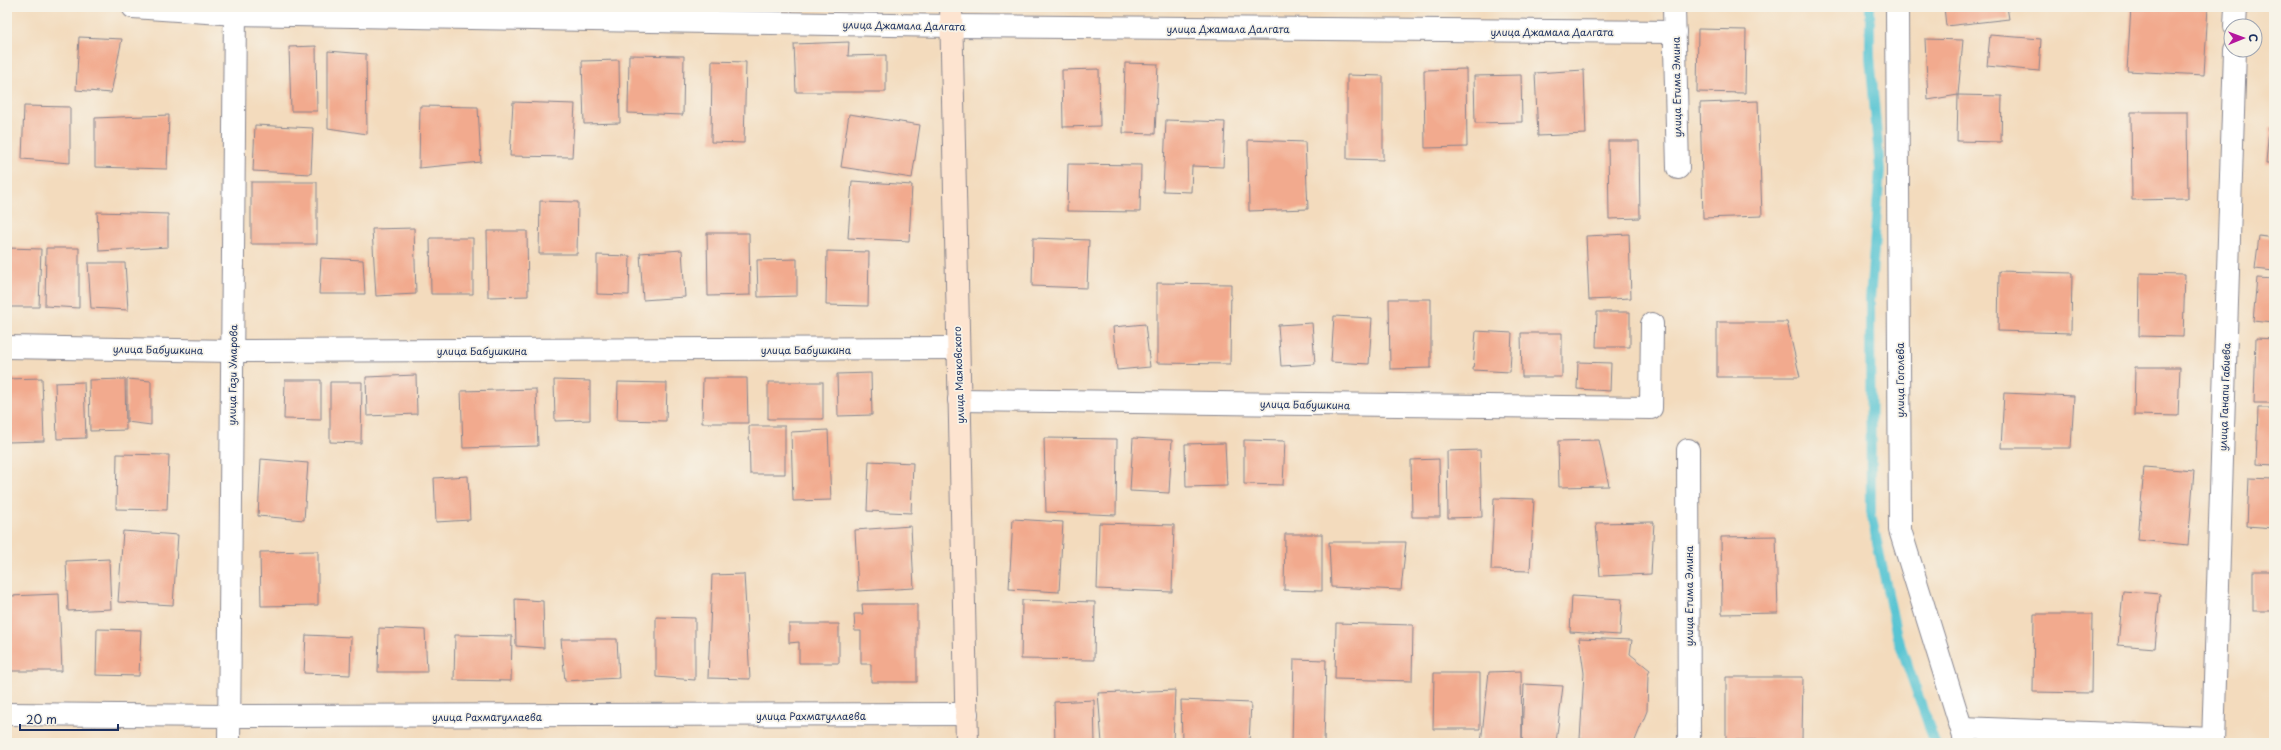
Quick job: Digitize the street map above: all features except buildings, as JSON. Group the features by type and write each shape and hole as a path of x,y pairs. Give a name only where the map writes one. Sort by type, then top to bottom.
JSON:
{"street":[{"name":"улица Джамала Далгата","path":"133,7 236,10 951,17 1675,32"},
{"name":"улица Етима Эмина","path":"1674,7 1678,168"},
{"name":"улица Гоголева","path":"1897,7 1900,530 1964,735"},
{"path":"2235,18 2236,7"},
{"name":"улица Гази Умарова","path":"229,743 228,716 236,10"},
{"name":"улица Маяковского","path":"951,17 957,348 967,714 966,743"},
{"name":"улица Ганапи Габиева","path":"2213,741 2235,58"},
{"name":"улица Бабушкина","path":"959,400 1651,408 1652,324"},
{"name":"улица Бабушкина","path":"7,347 232,351 957,348"},
{"name":"улица Етима Эмина","path":"1688,450 1689,743"},
{"name":"улица Рахматуллаева","path":"7,714 228,716 967,714"},
{"path":"1964,735 2213,741"}],"waterway":[{"path":"1870,7 1870,56 1880,170 1870,300 1871,514 1897,636 1935,743"}]}
